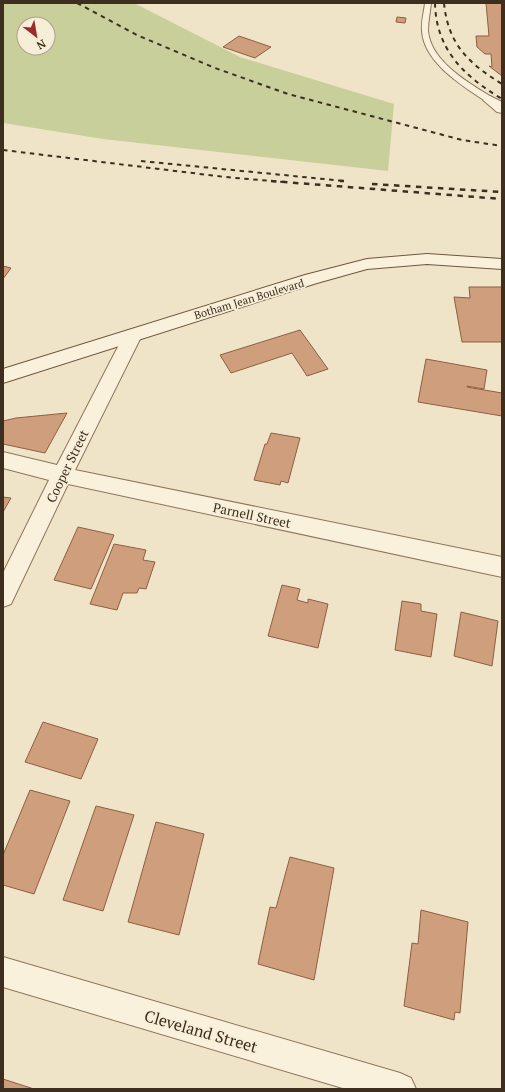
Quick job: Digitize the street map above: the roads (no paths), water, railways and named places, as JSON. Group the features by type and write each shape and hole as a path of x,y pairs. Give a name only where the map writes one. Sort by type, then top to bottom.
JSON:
{"street":[{"path":"490,100 502,109"},
{"name":"Botham Jean Boulevard","path":"3,376 311,279 367,264 427,259 502,264"},
{"name":"Cooper Street","path":"3,597 62,475 133,335"},
{"name":"Parnell Street","path":"3,460 62,475 502,567"},
{"name":"Cleveland Street","path":"3,972 400,1089"}],"lane":[{"path":"428,3 425,32 432,49 443,65 490,100"}],"railway":[{"path":"77,3 137,35 215,68 288,94 462,140 502,146"},
{"path":"435,3 441,35 455,60 464,71 476,81 502,99"},
{"path":"444,3 450,30 462,51 479,68 502,84"},
{"path":"3,150 225,177 275,181"},
{"path":"141,161 344,181 340,181"},
{"path":"271,181 275,181"},
{"path":"275,181 502,199"},
{"path":"275,181 283,182"},
{"path":"372,184 502,192"}]}
